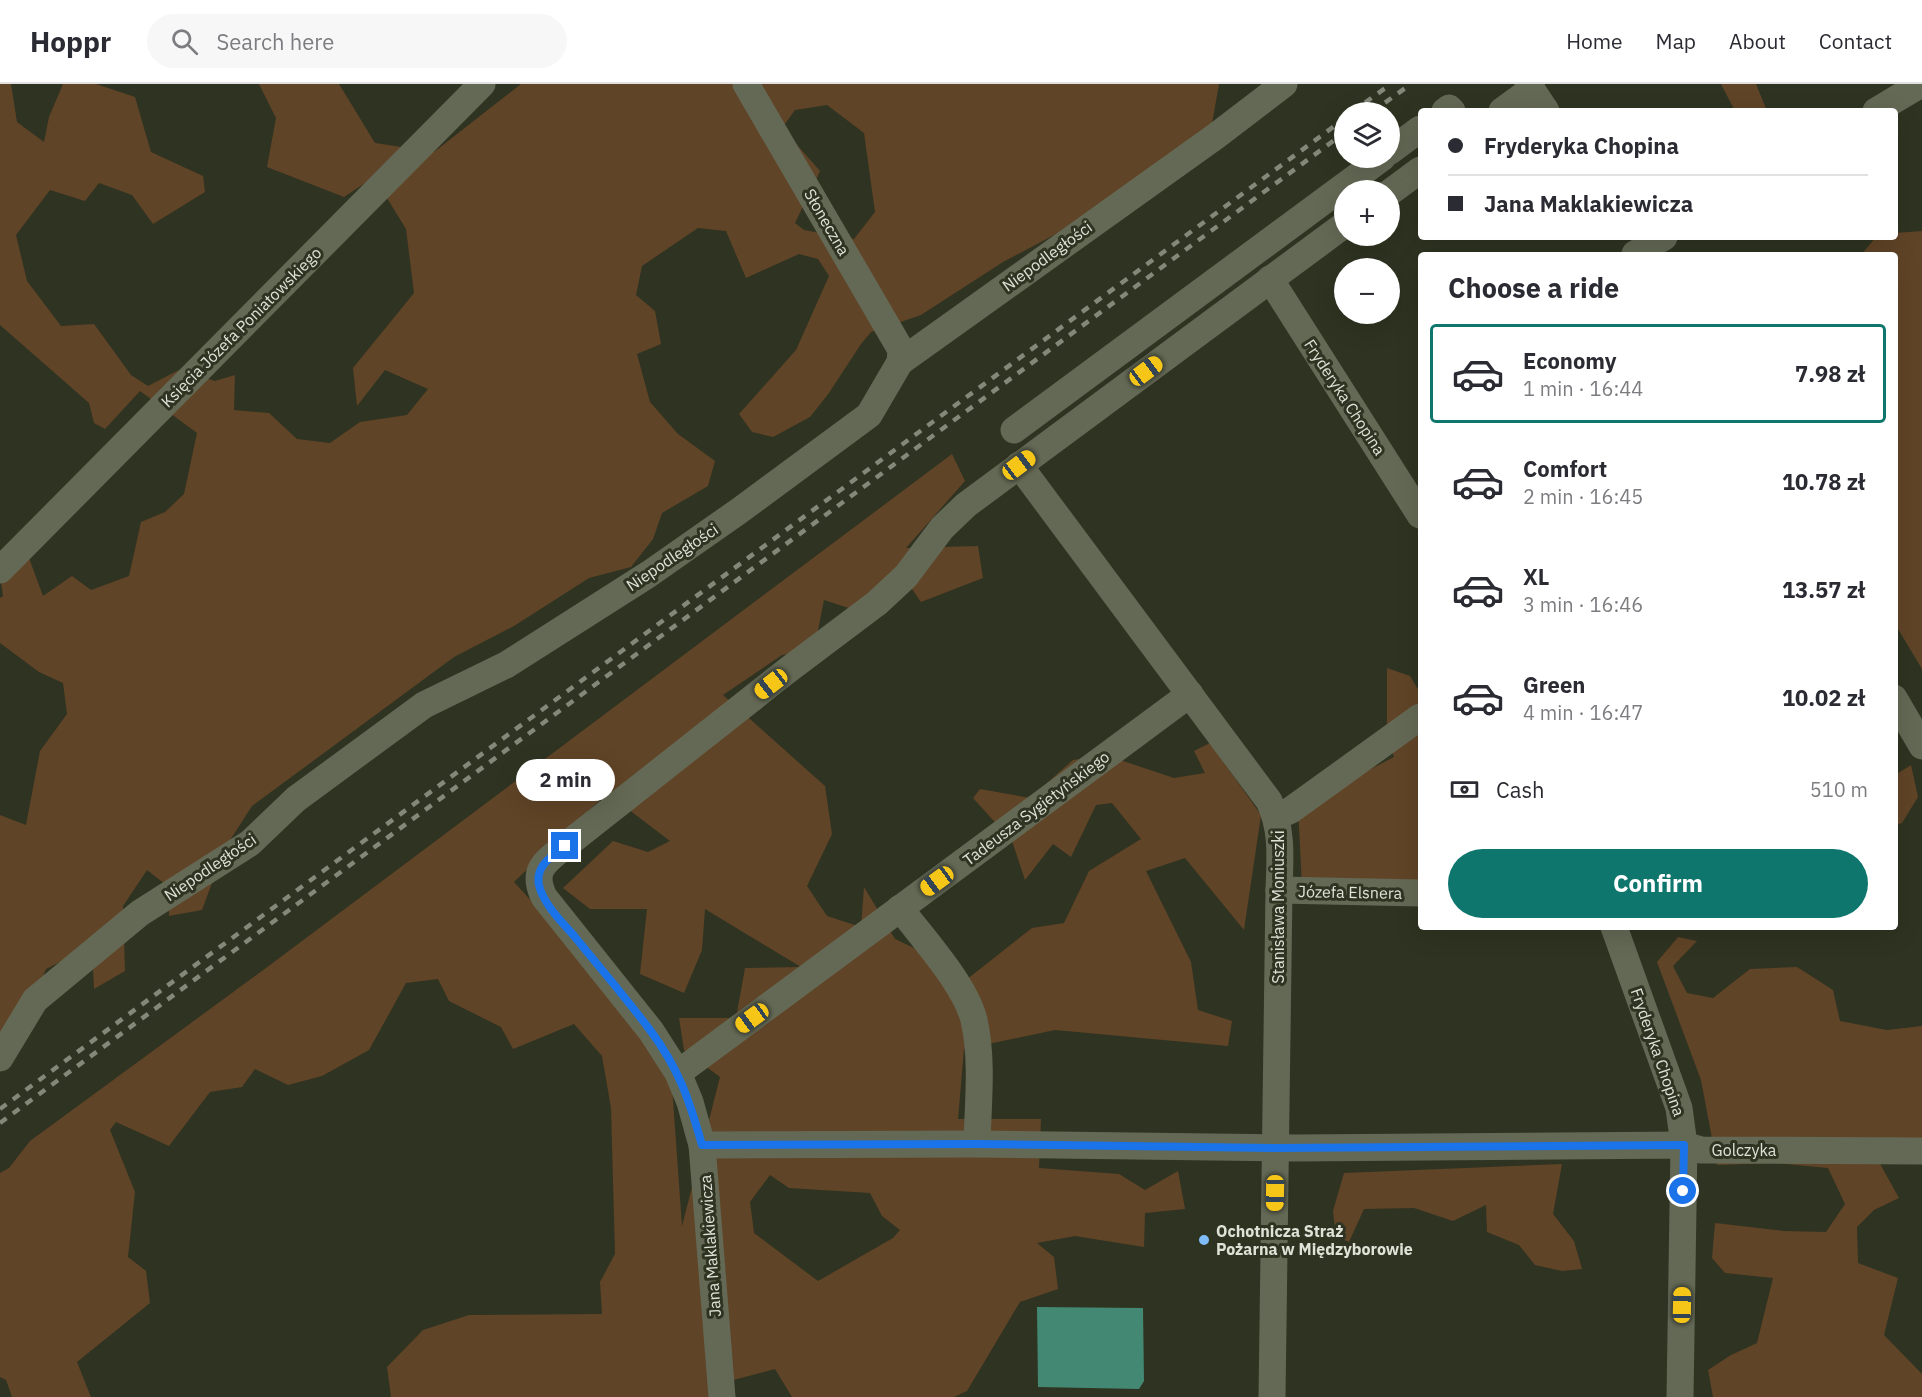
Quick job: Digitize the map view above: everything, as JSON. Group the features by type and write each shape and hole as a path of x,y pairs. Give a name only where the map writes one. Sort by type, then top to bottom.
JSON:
{"street":[{"name":"Księcia Józefa Poniatowskiego","path":"0,570 482,84"},
{"name":"Słoneczna","path":"746,84 901,350 900,362"},
{"name":"Niepodległości","path":"0,1058 35,1000 140,913 250,843 296,799 424,705 506,665 649,574 740,511 869,415 900,362 1216,136 1284,84"},
{"path":"1881,108 1921,84"},
{"path":"1508,108 1535,95"},
{"path":"1400,144 1418,130"},
{"path":"1014,430 1368,168"},
{"path":"1400,185 1418,171"},
{"path":"1311,210 1334,228"},
{"path":"1019,465 1334,232"},
{"path":"1632,249 1656,240"},
{"name":"Fryderyka Chopina","path":"1270,279 1418,512"},
{"path":"1058,398 1075,423"},
{"name":"Stanisława Moniuszki","path":"1019,465 1269,801 1276,817 1280,835 1280,890 1272,1397"},
{"name":"Jana Maklakiewicza","path":"722,1397 702,1145 690,1102 678,1073 651,1031 544,897 539,887 540,870 547,861 788,670 877,603 906,576 951,518 1019,465"},
{"name":"Tadeusza Sygietyńskiego","path":"678,1073 1190,694"},
{"path":"1898,706 1922,746"},
{"path":"1276,817 1291,810 1418,718"},
{"name":"Józefa Elsnera","path":"1280,890 1418,893"},
{"path":"900,908 960,988 973,1018 979,1054 977,1144"},
{"name":"Fryderyka Chopina","path":"1615,930 1680,1108 1684,1145 1680,1397"},
{"name":"Golczyka","path":"702,1145 977,1144 1276,1148 1684,1145 1701,1150 1922,1151"}],"shaded area":[{"path":"0,84 11,84 17,122 44,142 49,117 63,84 96,84 135,97 151,152 203,176 205,192 153,224 132,195 99,183 85,201 50,190 16,235 27,281 61,326 94,324 131,375 148,386 179,370 215,381 235,375 234,410 269,413 297,439 330,443 360,422 407,415 428,389 385,370 357,406 353,368 414,293 406,229 374,177 344,197 267,167 276,118 259,84 339,84 375,143 434,152 521,84 1219,84 1212,124 1056,234 1003,262 921,315 871,332 810,417 773,437 752,432 739,414 796,350 829,276 818,259 799,254 746,278 726,231 698,228 642,266 636,295 655,311 661,344 637,354 650,402 678,434 715,461 708,486 662,513 653,539 631,567 589,578 514,626 454,657 252,806 225,848 202,910 169,916 169,887 147,870 123,906 125,971 94,989 92,946 46,969 10,1055 0,1062 0,815 26,825 40,751 67,714 63,683 39,672 0,643 0,598 3,596 1,582 29,558 43,596 72,576 91,590 129,576 141,522 165,512 184,494 197,433 140,391 105,429 94,423 89,403 0,325","holes":["827,105 864,133 875,212 854,239 804,230 795,223 820,171 782,128 795,110"]},
{"path":"1721,84 1756,84 1766,108 1733,108"},
{"path":"1922,231 1922,669 1898,629 1898,252 1864,252 1874,240 1898,240 1898,233"},
{"path":"952,454 965,481 906,548 978,546 983,578 921,602 901,573 858,611 824,600 814,650 782,655 723,695 825,786 832,834 807,886 827,916 861,927 864,887 895,939 948,964 966,980 1032,928 1064,923 1089,871 1141,839 1112,803 1096,805 1071,857 1053,844 1025,880 1012,841 973,798 980,789 1030,798 1073,760 1105,755 1174,778 1205,773 1194,751 1210,743 1261,815 1244,930 1185,858 1146,871 1191,962 1198,1010 1232,1021 1228,1046 1055,1030 964,1049 958,1119 1041,1119 1039,1168 1119,1174 1145,1190 1178,1171 1185,1209 1145,1213 1144,1247 1075,1236 1037,1243 1054,1257 1058,1289 1020,1302 967,1391 954,1397 792,1397 775,1369 714,1385 712,1397 391,1397 387,1367 423,1330 469,1315 602,1314 600,1282 615,1254 611,1108 602,1056 574,1024 513,1049 501,1027 449,1001 438,979 406,983 369,1050 322,1076 288,1085 255,1069 242,1087 210,1092 169,1146 116,1122 110,1130 135,1192 128,1257 146,1271 150,1303 77,1362 91,1397 12,1397 6,1380 0,1377 0,1173 9,1168 30,1141 266,968","holes":["607,793 670,841 648,852 613,841 563,888 590,909 647,909 640,974 684,993 702,950 705,909 801,967 745,968 736,1018 679,1018 684,1050 720,1077 682,1226 671,1072 590,965 514,882","770,1175 789,1188 870,1193 882,1216 900,1230 893,1238 818,1281 754,1233 750,1202"]},
{"path":"1387,668 1410,676 1418,689 1418,890 1302,887 1298,807 1394,757 1387,735"},
{"path":"1911,765 1918,797 1902,823 1898,824 1898,773"},
{"path":"1678,937 1697,941 1673,966 1687,993 1713,998 1750,969 1797,967 1833,990 1840,1021 1887,1030 1922,1026 1922,1162 1879,1162 1899,1198 1874,1210 1857,1227 1858,1263 1898,1278 1884,1335 1922,1374 1922,1397 1713,1397 1708,1370 1731,1355 1757,1343 1773,1278 1725,1273 1712,1258 1715,1223 1784,1231 1826,1232 1845,1204 1828,1168 1775,1163 1717,1165 1701,1080 1657,962"},
{"path":"1562,1164 1553,1214 1574,1241 1582,1269 1562,1271 1535,1265 1519,1245 1487,1232 1486,1205 1453,1221 1414,1208 1364,1209 1349,1242 1336,1236 1333,1211 1344,1173"},
{"path":"1037,1307 1143,1308 1144,1381 1139,1389 1038,1387"}],"railway":[{"path":"1366,102 1391,84"},
{"path":"1386,102 1411,84"},
{"path":"0,1109 1334,126"},
{"path":"0,1123 1334,140"}],"place":[{"name":"Ochotnicza Straż Pożarna w Międzyborowie","path":"1204,1240"}],"route":[{"path":"565,846 540,870 539,887 556,914 651,1031 678,1073 690,1102 702,1145 977,1144 1294,1148 1684,1145 1683,1191"}]}
